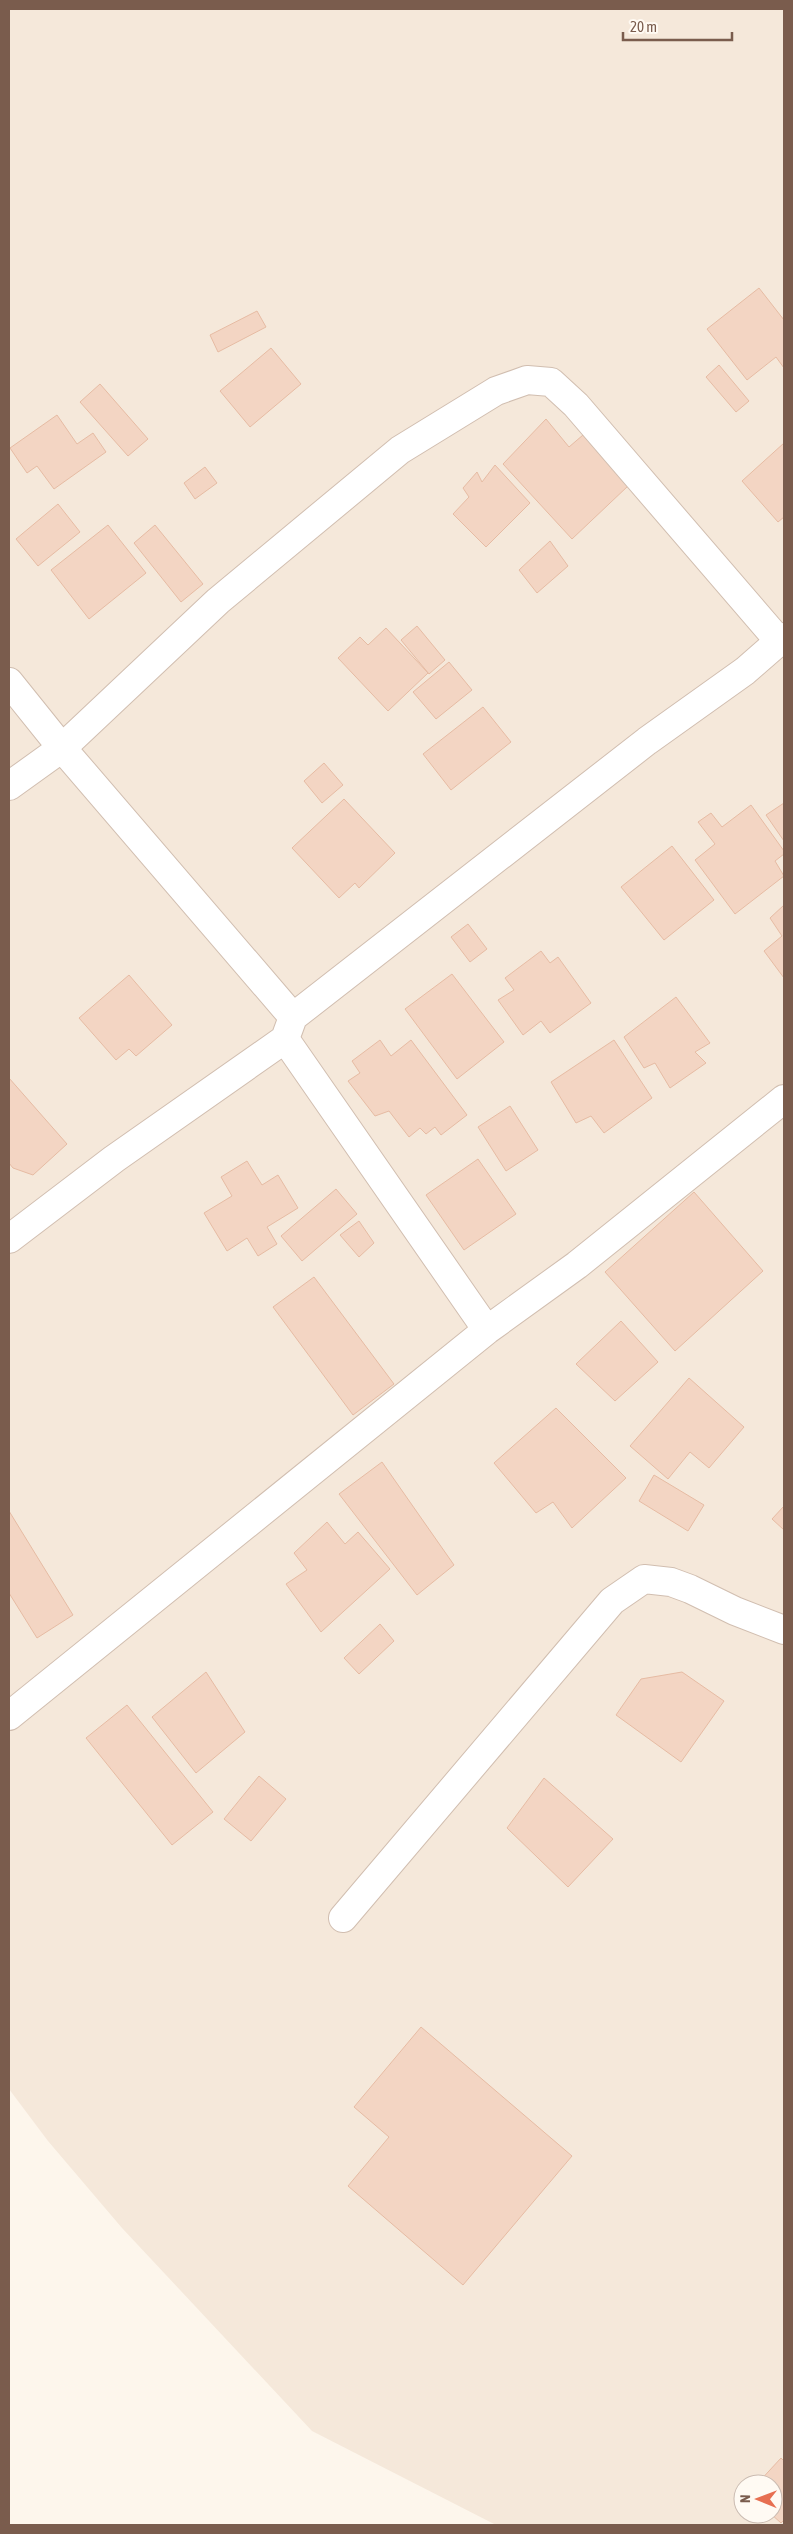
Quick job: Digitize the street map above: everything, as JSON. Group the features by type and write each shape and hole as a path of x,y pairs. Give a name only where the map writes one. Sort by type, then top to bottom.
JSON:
{"street":[{"path":"9,786 62,748 218,601 400,450 496,391 527,380 551,382 576,405 782,639 745,671 647,741 289,1028 9,1239"},
{"path":"9,682 289,1028 487,1330"},
{"path":"9,1716 487,1330 577,1266 784,1099"},
{"path":"343,1918 612,1601 644,1579 671,1582 735,1611 784,1630"}],"shaded area":[{"path":"9,9 784,9 784,2525 496,2525 312,2431 122,2228 48,2141 9,2089"}],"building":[{"path":"759,288 784,320 784,368 776,357 747,380 707,329"},
{"path":"257,311 266,327 218,352 210,335"},
{"path":"271,348 301,384 250,427 220,391"},
{"path":"719,365 749,401 736,412 706,377"},
{"path":"100,384 148,439 128,456 80,402"},
{"path":"57,415 77,444 93,433 106,452 54,489 37,466 27,473 10,448"},
{"path":"546,419 569,447 583,435 628,486 572,539 503,464"},
{"path":"784,443 784,517 778,522 742,481"},
{"path":"495,465 530,503 486,547 453,514 469,497 463,488 477,472 482,482"},
{"path":"205,467 217,483 195,499 184,483"},
{"path":"58,504 80,532 38,566 16,539"},
{"path":"108,525 146,573 89,619 51,570"},
{"path":"155,525 203,584 181,602 134,543"},
{"path":"550,541 568,566 537,593 519,570"},
{"path":"417,626 445,660 429,674 401,640"},
{"path":"386,628 428,673 388,711 338,658 360,637 368,645"},
{"path":"449,662 472,690 436,719 413,692"},
{"path":"483,707 511,742 451,790 423,754"},
{"path":"324,763 343,785 322,803 304,781"},
{"path":"344,799 395,853 359,888 355,883 339,898 292,848"},
{"path":"784,803 784,841 766,815"},
{"path":"751,805 784,851 784,854 775,861 784,876 735,914 695,860 715,844 698,822 711,813 722,827"},
{"path":"672,846 714,900 664,940 621,887"},
{"path":"784,905 784,978 764,951 782,936 770,918"},
{"path":"468,924 487,949 470,962 451,937"},
{"path":"541,951 550,963 558,957 591,1003 550,1033 541,1021 523,1035 498,1000 514,990 505,978"},
{"path":"452,974 504,1042 457,1079 405,1009"},
{"path":"129,975 172,1025 136,1056 129,1049 116,1060 79,1018"},
{"path":"676,997 710,1043 695,1052 706,1063 670,1088 655,1063 644,1068 624,1037"},
{"path":"380,1040 391,1056 411,1040 467,1115 441,1135 435,1127 426,1134 420,1128 409,1137 389,1111 375,1116 348,1081 360,1073 352,1061"},
{"path":"614,1040 652,1098 604,1133 591,1116 576,1123 551,1082"},
{"path":"9,1078 67,1144 33,1175 13,1168 9,1163"},
{"path":"510,1106 538,1150 506,1171 478,1127"},
{"path":"478,1159 516,1214 464,1250 426,1195"},
{"path":"247,1161 262,1185 278,1175 298,1208 267,1227 277,1244 258,1256 247,1238 227,1251 204,1213 232,1196 221,1177"},
{"path":"336,1189 357,1214 302,1261 281,1236"},
{"path":"694,1192 763,1271 675,1351 605,1272"},
{"path":"359,1221 374,1243 359,1257 340,1235"},
{"path":"314,1277 394,1384 353,1415 273,1307"},
{"path":"621,1321 658,1362 615,1401 576,1364"},
{"path":"689,1378 744,1427 709,1468 690,1452 668,1479 630,1446"},
{"path":"556,1408 626,1478 572,1528 553,1502 536,1513 494,1463"},
{"path":"382,1462 454,1565 417,1595 339,1494"},
{"path":"654,1475 704,1505 688,1531 639,1501"},
{"path":"784,1506 784,1530 772,1519"},
{"path":"9,1511 73,1615 37,1638 9,1593"},
{"path":"327,1522 345,1544 358,1532 390,1569 321,1632 286,1584 307,1570 294,1553"},
{"path":"380,1624 394,1641 359,1674 344,1658"},
{"path":"206,1672 245,1732 196,1773 152,1717"},
{"path":"682,1672 724,1701 681,1762 616,1715 641,1679"},
{"path":"127,1705 213,1812 172,1845 86,1738"},
{"path":"259,1776 286,1799 251,1841 224,1819"},
{"path":"544,1778 613,1839 568,1887 507,1828"},
{"path":"421,2027 572,2156 463,2285 348,2186 389,2137 354,2107"},
{"path":"781,2458 784,2461 783,2521 783,2474 766,2474"}]}
